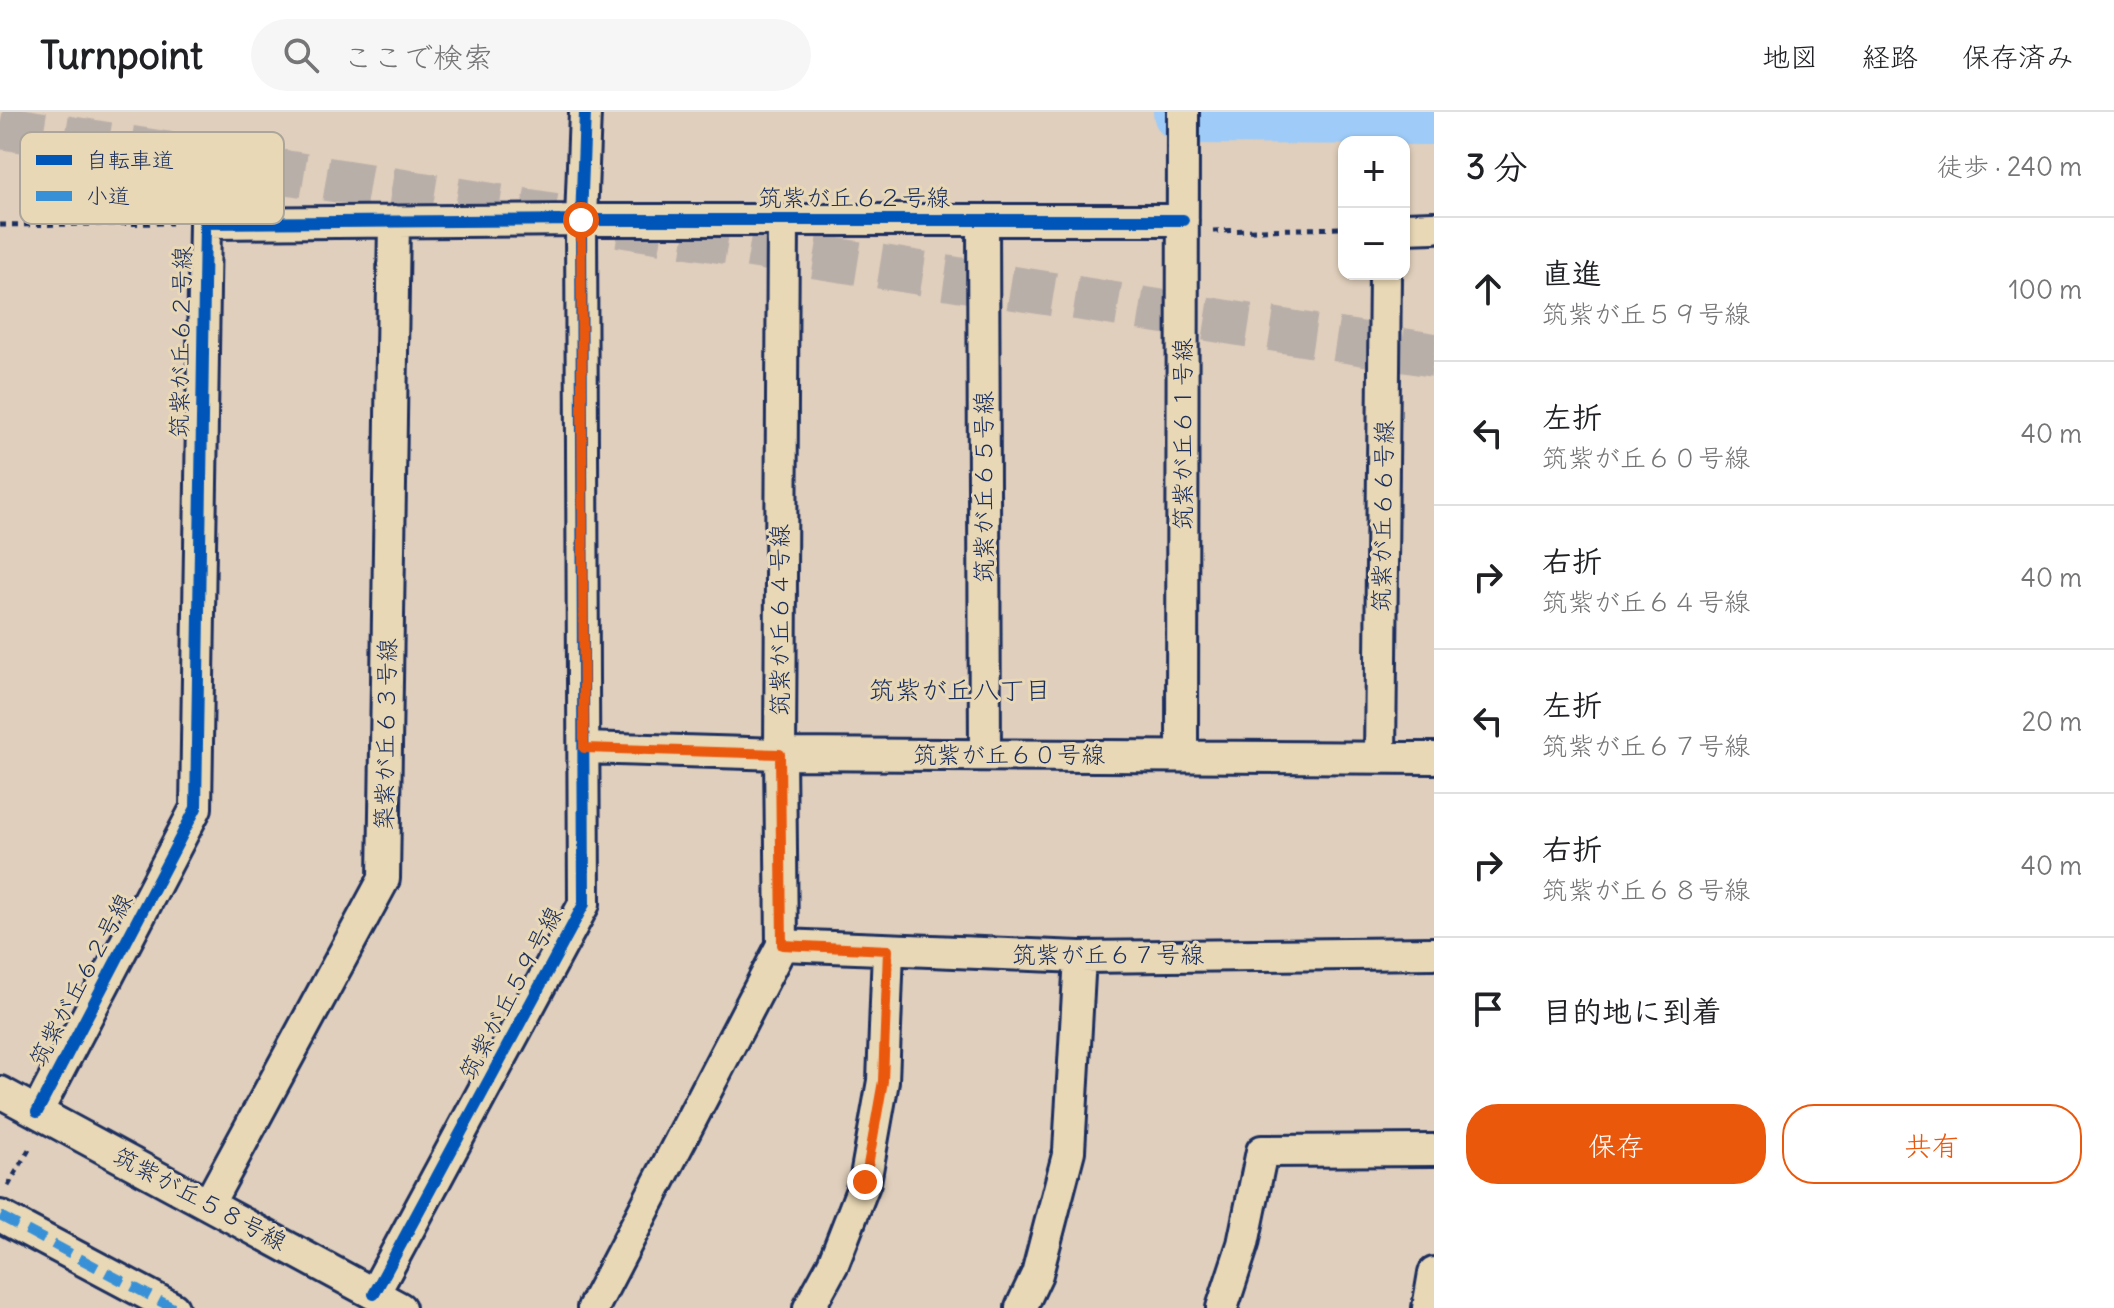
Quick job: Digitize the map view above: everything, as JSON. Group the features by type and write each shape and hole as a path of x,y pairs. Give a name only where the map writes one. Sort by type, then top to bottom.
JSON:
{"street":[{"name":"筑紫が丘６１号線","path":"1182,755 1183,125"},
{"name":"筑紫が丘５９号線","path":"387,1301 584,904 581,220 585,126"},
{"name":"筑紫が丘６２号線","path":"284,222 983,220 1183,226"},
{"name":"筑紫が丘６５号線","path":"983,220 985,754"},
{"name":"築紫が丘６３号線","path":"209,1203 384,879 394,221"},
{"name":"筑紫が丘６４号線","path":"593,1308 782,945 783,221"},
{"name":"筑紫が丘６２号線","path":"37,1112 196,808 205,224"},
{"path":"1410,228 1434,227"},
{"name":"筑紫が丘６６号線","path":"1380,757 1385,280"},
{"name":"筑紫が丘６０号線","path":"584,748 780,754 1434,758"},
{"name":"筑紫が丘６７号線","path":"782,945 1080,957 1434,953"},
{"path":"809,1308 833,1264 865,1182 883,1081 888,950"},
{"path":"1021,1308 1037,1274 1069,1151 1080,957"},
{"name":"筑紫が丘５８号線","path":"0,1092 387,1301"},
{"path":"1222,1308 1243,1244 1262,1151 1434,1150"},
{"path":"3,1203 173,1308"},
{"path":"1428,1308 1434,1273"}],"path":[{"path":"0,225 102,224"},
{"path":"1183,226 1338,228"},
{"path":"3,1203 32,1144 37,1112"}],"waterway":[{"path":"1185,112 1434,113"}],"tunnel":[{"path":"0,127 32,132"},
{"path":"284,172 555,215"},
{"path":"619,225 1434,355"}],"marked path":[{"path":"0,1216 173,1308"}],"cycle path":[{"path":"374,1294 584,904 581,220 585,112"},
{"path":"284,222 1183,220"},
{"path":"37,1112 196,808 205,224"}],"district":[{"name":"筑紫が丘八丁目","path":"960,690"}],"route":[{"path":"581,220 584,748 780,754 782,945 888,950 883,1081 865,1182"}]}
